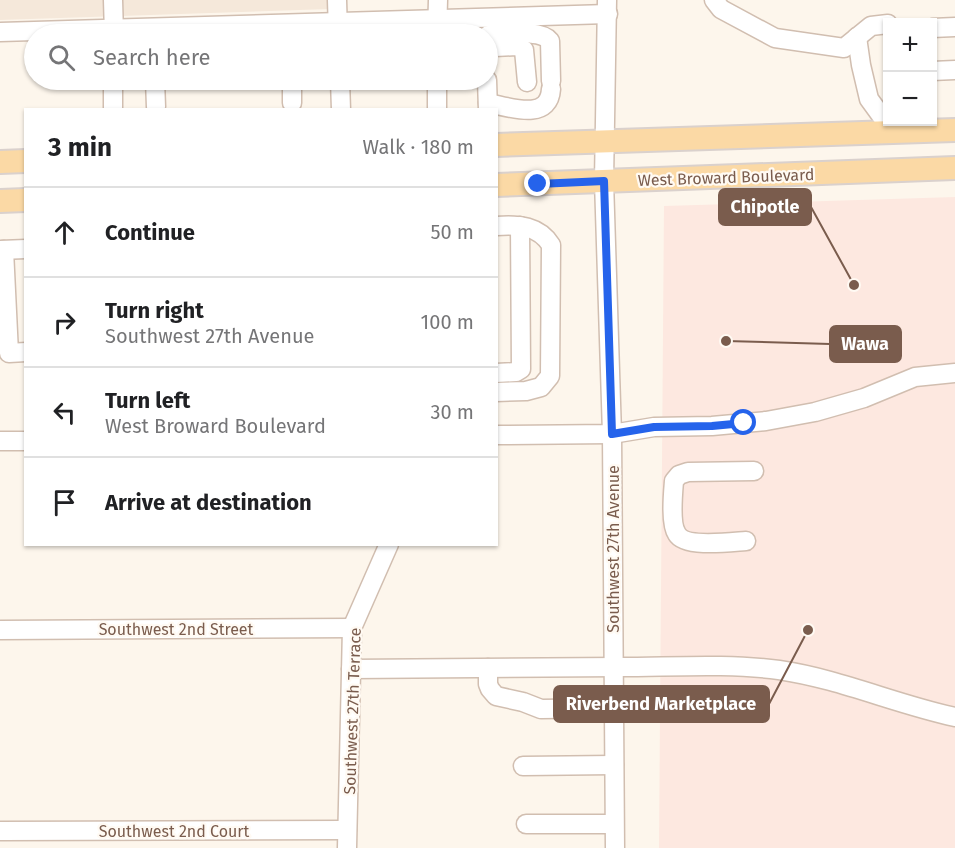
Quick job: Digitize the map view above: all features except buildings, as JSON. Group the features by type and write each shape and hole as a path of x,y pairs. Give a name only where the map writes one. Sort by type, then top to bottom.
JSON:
{"main road":[{"path":"498,145 955,130"},
{"path":"0,162 24,161"},
{"name":"West Broward Boulevard","path":"498,185 955,168"},
{"path":"0,201 24,200"}],"street":[{"path":"113,0 114,24"},
{"path":"337,0 338,24"},
{"path":"436,24 438,0"},
{"path":"714,0 723,10 775,38 844,48 871,26 883,23"},
{"path":"498,27 608,7"},
{"name":"Southwest 27th Avenue","path":"608,7 604,181 612,434 615,848"},
{"path":"937,28 955,27"},
{"path":"487,90 488,106 525,110 540,109 550,100 550,41 539,33 498,30"},
{"path":"0,32 24,32"},
{"path":"857,37 869,99 893,132"},
{"path":"498,47 517,46 524,50 527,86 525,110"},
{"path":"937,71 955,70"},
{"path":"112,108 113,90"},
{"path":"155,90 156,107"},
{"path":"292,90 292,103"},
{"path":"340,90 341,108"},
{"path":"437,90 437,108"},
{"path":"498,226 529,227 545,235 551,245 550,376 541,387 526,391 498,392"},
{"path":"498,373 516,372 521,369 520,226"},
{"path":"24,249 2,250 9,353 24,352"},
{"path":"498,435 612,434 654,427 766,422 815,412 864,398 915,377 955,373"},
{"path":"0,441 24,441"},
{"path":"746,542 683,540 676,534 674,524 674,481 679,475 688,472 754,471"},
{"name":"Southwest 27th Terrace","path":"347,839 352,628 388,546"},
{"name":"Southwest 2nd Street","path":"0,630 352,628"},
{"path":"351,669 716,667 777,670 847,685 897,702 955,717"},
{"path":"488,668 488,684 496,696 541,709 614,708"},
{"path":"523,766 614,765"},
{"path":"526,824 614,824"},
{"name":"Southwest 2nd Court","path":"0,831 347,839"}],"shaded area":[{"path":"0,0 330,0 330,9 0,20"},
{"path":"955,197 955,848 659,848 664,206"}],"place":[{"name":"Chipotle","path":"854,285"},
{"name":"Wawa","path":"726,341"},
{"name":"Riverbend Marketplace","path":"808,630"}],"route":[{"path":"538,184 604,181 612,434 654,427 744,423"}]}
